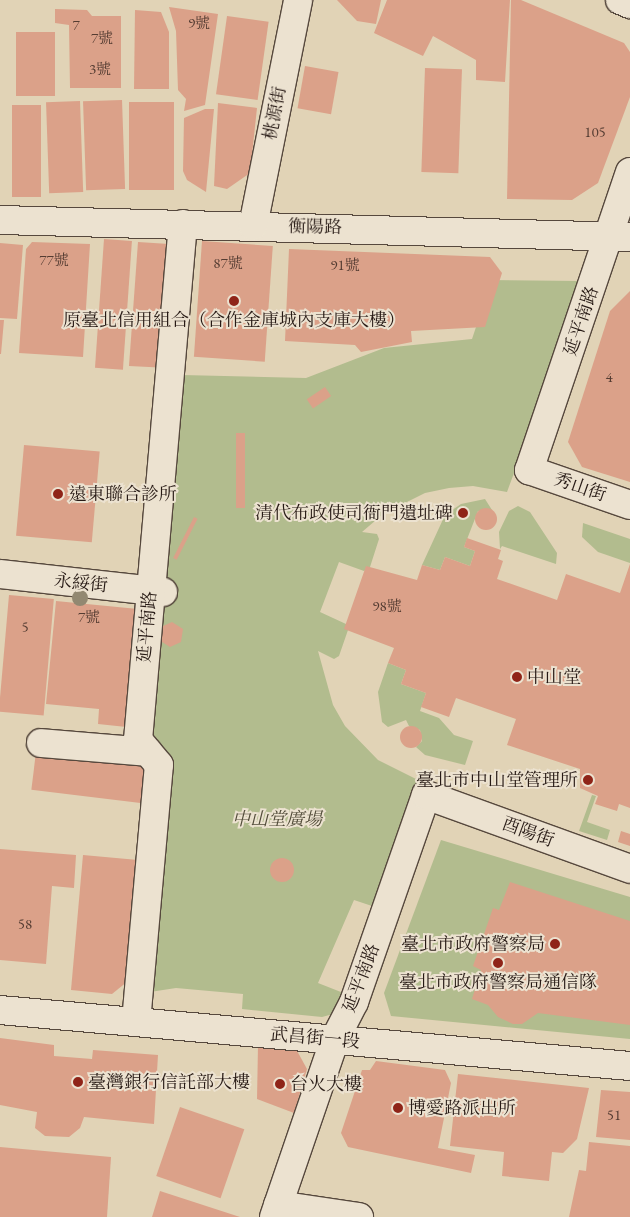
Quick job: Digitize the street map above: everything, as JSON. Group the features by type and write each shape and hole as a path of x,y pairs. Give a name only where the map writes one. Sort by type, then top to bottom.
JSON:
{"street":[{"name":"桃源街","path":"253,226 298,0"},
{"path":"620,0 630,4"},
{"name":"延平南路","path":"529,470 620,237 630,172"},
{"name":"衡陽路","path":"0,220 620,237"},
{"name":"延平南路","path":"136,1022 159,765 138,740 157,592 183,224"},
{"name":"秀山街","path":"529,470 630,505"},
{"name":"永綏街","path":"0,574 157,592"},
{"path":"41,743 148,752"},
{"name":"延平南路","path":"276,1211 335,1039 354,1002 426,795"},
{"name":"酉陽街","path":"426,795 630,869"},
{"name":"武昌街一段","path":"0,1010 630,1066"},
{"path":"276,1211 359,1217"}],"green space":[{"name":"中山堂廣場","path":"486,280 580,281 518,472 514,473 507,492 473,486 449,488 425,493 383,514 362,532 377,534 379,539 370,567 364,571 339,562 320,612 346,624 348,630 339,656 334,659 318,651 333,705 345,726 378,760 422,782 378,908 354,900 318,983 346,994 333,1014 322,1017 242,1009 243,994 176,988 150,992 171,757 151,733 182,375 306,378 384,348 472,339 490,285"},
{"path":"485,499 492,510 478,511 464,547 475,551 470,566 445,557 440,570 422,565 445,515 461,504"},
{"path":"518,506 530,512 557,553 556,564 502,546 500,549 499,532 509,511"},
{"path":"583,523 630,539 630,563 598,552 582,537"},
{"path":"388,663 406,670 401,684 426,693 420,711 439,718 454,735 473,741 465,765 425,755 416,747 422,741 420,730 409,726 406,720 388,727 382,722 378,692"},
{"path":"592,795 596,796 587,822 610,830 607,840 579,831"},
{"path":"441,840 630,897 630,1039 391,1016 384,993"}],"building":[{"path":"337,0 381,0 376,24 357,21"},
{"path":"387,0 510,0 505,82 476,80 476,60 433,36 423,56 374,33"},
{"path":"511,0 521,0 624,43 630,52 630,97 598,183 572,200 507,199"},
{"path":"169,7 218,14 205,105 184,111 186,99 178,90 176,31"},
{"path":"55,9 87,10 92,16 121,16 121,88 70,88 69,25 55,23"},
{"path":"135,10 161,12 169,32 169,89 134,89"},
{"path":"227,16 269,22 258,100 216,94"},
{"path":"16,32 55,32 55,96 16,96"},
{"path":"305,66 338,72 331,114 298,108"},
{"path":"425,68 462,69 458,173 421,172"},
{"path":"122,100 125,189 86,190 83,101"},
{"path":"80,101 83,192 49,193 46,102"},
{"path":"129,102 174,102 174,190 129,190"},
{"path":"218,103 257,108 250,173 227,189 214,186"},
{"path":"12,105 41,105 41,197 12,197"},
{"path":"205,109 214,109 206,192 187,180 183,171 184,118"},
{"path":"104,239 132,241 123,370 95,368"},
{"name":"原臺北信用組合（合作金庫城內支庫大樓）","path":"202,241 273,246 265,362 194,357"},
{"path":"32,242 90,244 83,357 19,353 26,249"},
{"path":"138,242 169,244 169,368 129,366"},
{"path":"0,243 23,245 17,319 0,318"},
{"path":"289,249 490,257 502,273 485,327 411,331 412,342 361,352 355,345 285,341"},
{"path":"630,291 630,482 582,467 568,442 610,311"},
{"path":"0,320 4,320 1,354 0,354"},
{"path":"325,387 331,396 313,408 307,399"},
{"path":"236,433 245,433 245,508 236,508"},
{"name":"遠東聯合診所","path":"24,445 100,452 92,542 16,536"},
{"path":"486,508 494,511 497,519 494,527 486,530 478,527 475,519 478,511"},
{"path":"194,517 198,519 177,560 173,558"},
{"name":"中山堂","path":"467,538 501,550 498,559 503,561 497,579 557,600 566,574 620,593 630,564 630,808 619,804 617,811 595,804 598,796 580,788 580,769 507,745 516,719 456,698 449,717 421,707 426,693 401,684 406,670 388,663 394,648 344,629 366,566 417,580 422,565 440,570 445,557 470,566 475,551 464,547"},
{"path":"9,595 54,599 44,715 0,712"},
{"path":"56,601 148,610 136,728 98,724 99,709 46,704"},
{"path":"172,622 183,629 181,642 170,647 159,640 161,627"},
{"path":"411,726 419,729 422,737 419,745 411,748 403,745 400,737 403,729"},
{"path":"36,752 147,766 143,803 31,790"},
{"path":"621,831 630,834 630,846 618,842"},
{"path":"0,849 76,855 74,888 52,886 46,964 0,960"},
{"path":"83,855 138,860 128,981 112,994 71,990"},
{"path":"282,858 290,862 294,870 290,878 282,882 274,878 270,870 274,862"},
{"name":"臺北市政府警察局","path":"510,882 630,921 630,1025 538,1013 522,1024 513,1024 498,1017 488,1005 472,999 481,970 473,966 493,908 499,910"},
{"name":"臺灣銀行信託部大樓","path":"0,1038 54,1045 54,1056 92,1059 93,1050 158,1055 154,1124 84,1117 80,1128 69,1137 45,1136 35,1128 37,1112 0,1105"},
{"name":"台火大樓","path":"258,1046 296,1049 307,1069 294,1113 257,1099"},
{"name":"博愛路派出所","path":"376,1061 445,1070 451,1083 438,1148 475,1155 471,1173 348,1147 341,1133 362,1070 370,1070"},
{"path":"458,1074 589,1088 577,1139 563,1153 552,1152 549,1181 502,1176 504,1152 450,1146"},
{"path":"601,1090 630,1092 630,1140 596,1137"},
{"path":"180,1107 244,1129 221,1198 156,1176"},
{"path":"589,1142 630,1146 630,1217 569,1217 579,1170 586,1171"},
{"path":"0,1147 111,1157 107,1217 0,1217"},
{"path":"160,1191 240,1217 152,1217"}],"place":[{"name":"原臺北信用組合（合作金庫城內支庫大樓）","path":"234,301"},
{"name":"遠東聯合診所","path":"58,494"},
{"name":"清代布政使司衙門遺址碑","path":"463,513"},
{"name":"中山堂","path":"517,677"},
{"name":"臺北市中山堂管理所","path":"588,780"},
{"name":"臺北市政府警察局","path":"555,944"},
{"name":"臺北市政府警察局通信隊","path":"498,963"},
{"name":"臺灣銀行信託部大樓","path":"78,1082"},
{"name":"台火大樓","path":"280,1084"},
{"name":"博愛路派出所","path":"398,1108"}]}
